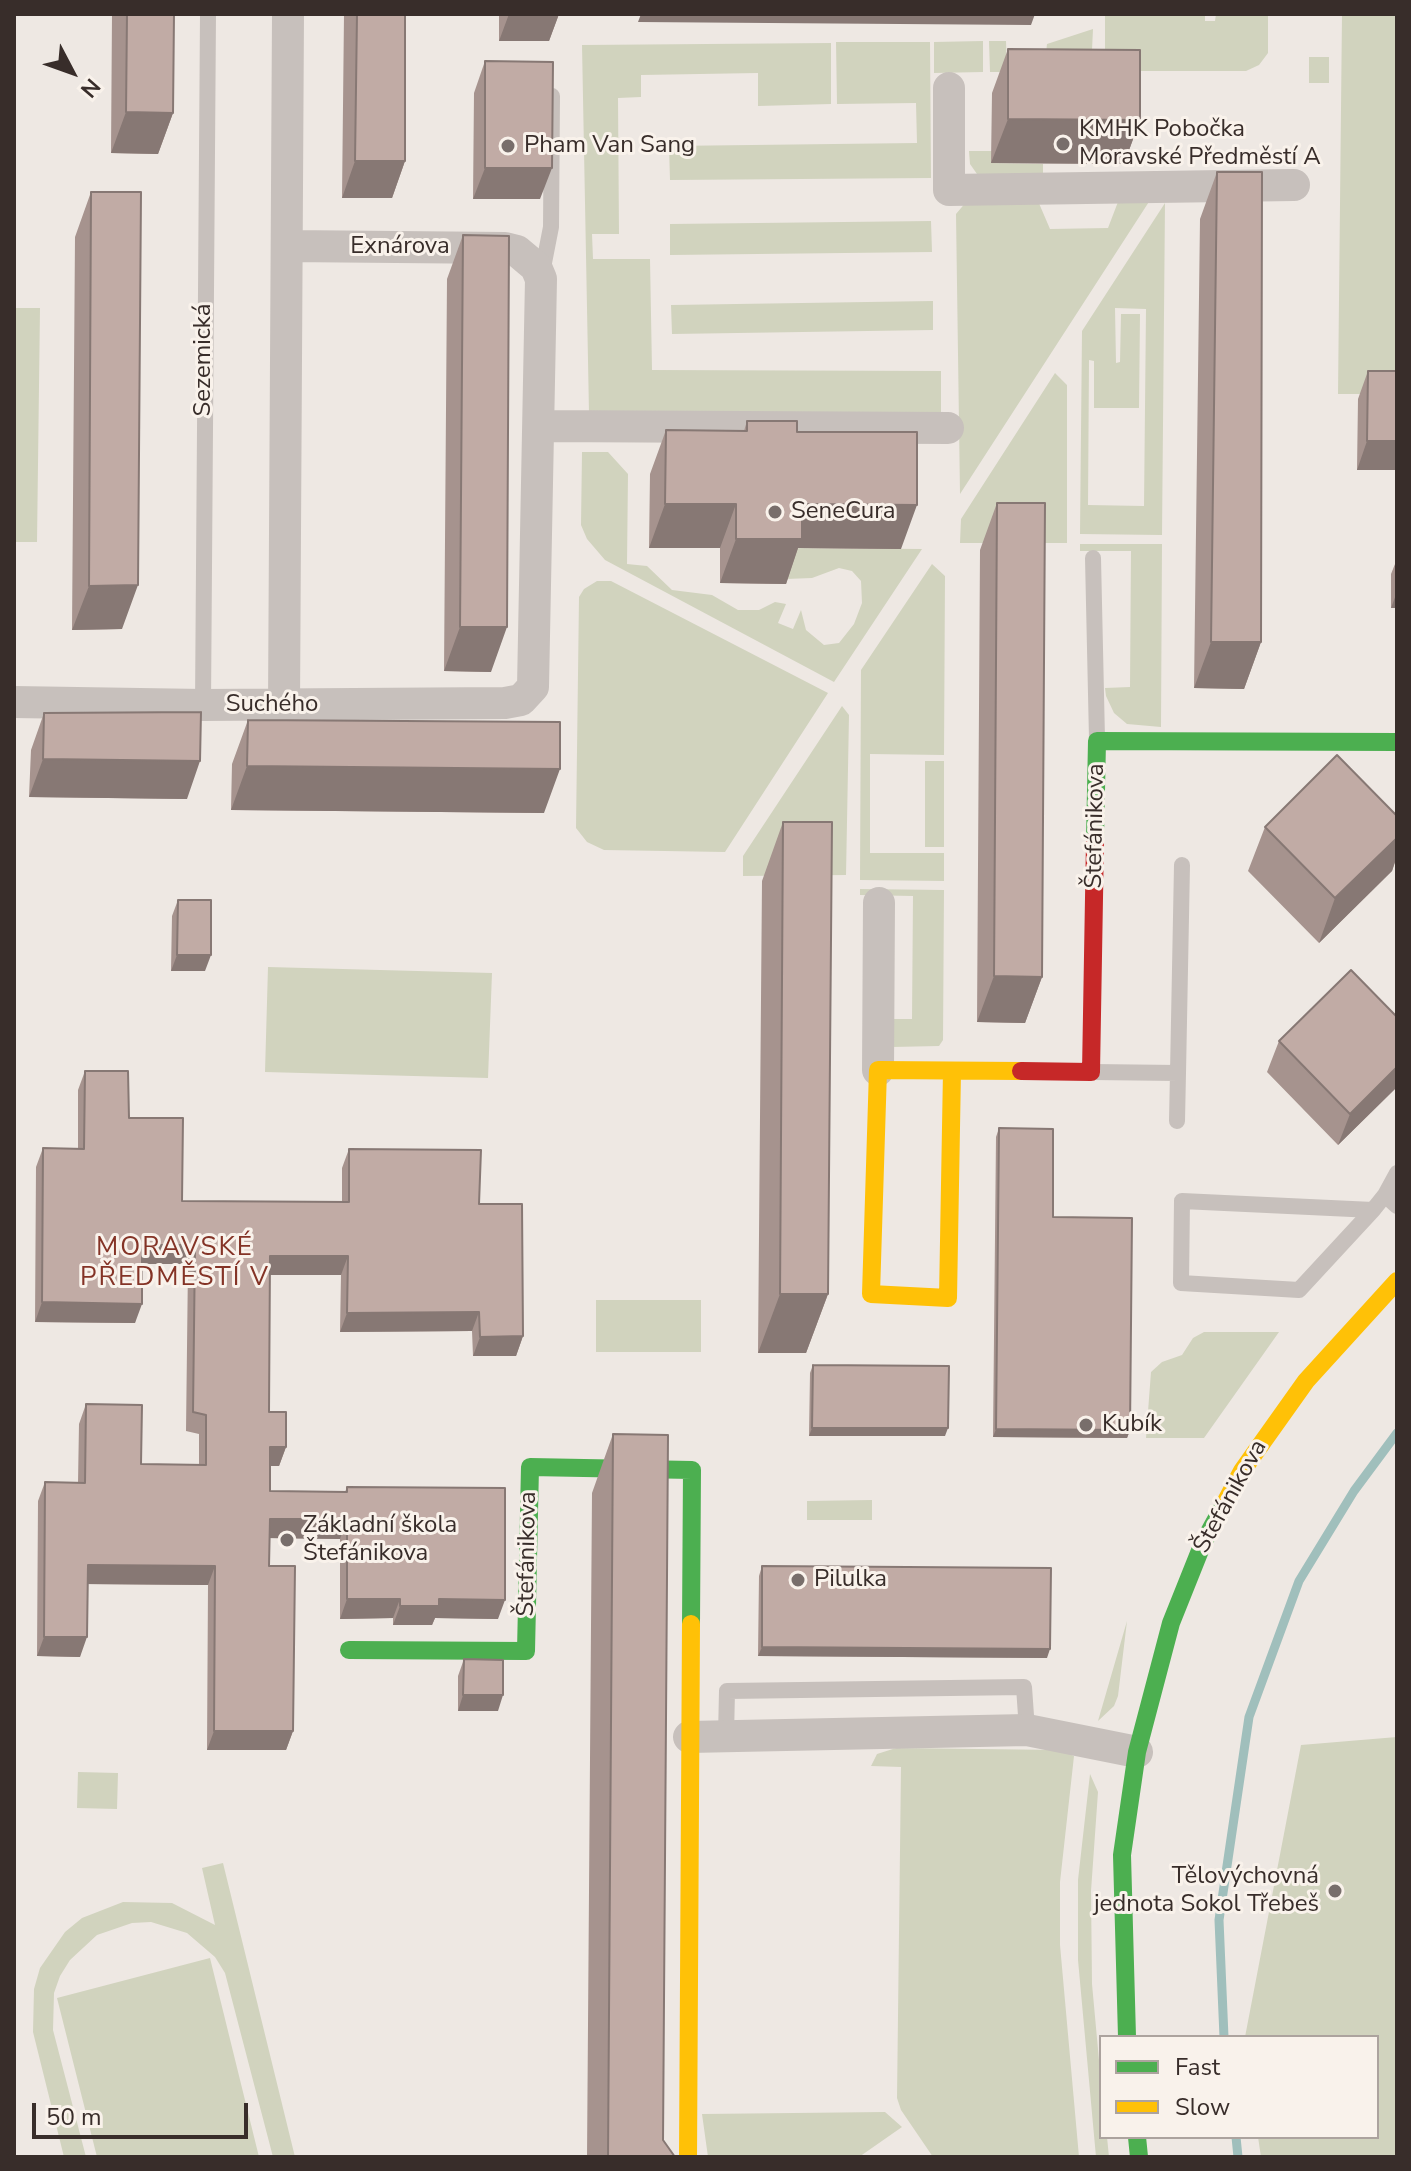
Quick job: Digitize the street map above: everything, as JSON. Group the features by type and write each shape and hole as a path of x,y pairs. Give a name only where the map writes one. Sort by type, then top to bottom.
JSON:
{"street":[{"path":"284,705 288,14"},
{"path":"949,88 949,190 1294,185"},
{"name":"Exnárova","path":"288,246 505,248 528,257 541,279"},
{"path":"541,279 540,426 948,428"},
{"name":"Suchého","path":"14,702 203,705 514,703 528,695 535,679 540,426"},
{"name":"Štefánikova","path":"1091,1072 1097,741 1397,742"},
{"path":"879,903 878,1070 871,1294 948,1298 952,1071"},
{"path":"878,1070 1091,1072"},
{"name":"Štefánikova","path":"1127,2035 1122,1855 1137,1752 1171,1623 1185,1583 1223,1503 1271,1427 1306,1381 1397,1281"},
{"name":"Štefánikova","path":"349,1650 526,1651 530,1467 692,1470 688,2157"},
{"path":"689,1737 1027,1730 1137,1752"}],"lane":[{"name":"Sezemická","path":"203,705 208,14"},
{"path":"541,279 551,227 552,96"},
{"path":"1093,558 1097,741"},
{"path":"1177,1121 1182,865"},
{"path":"1091,1072 1178,1073"},
{"path":"1373,1210 1182,1201 1181,1283 1299,1290 1373,1210 1391,1200 1397,1173"},
{"path":"726,1736 727,1691 1024,1687 1027,1730"}],"green space":[{"path":"1105,14 1205,14 1205,21 1215,21 1216,14 1268,14 1268,53 1259,65 1246,71 1118,71 1105,54"},
{"path":"1342,14 1397,14 1397,394 1338,394"},
{"path":"1093,29 1092,50 1044,71 1047,44"},
{"path":"983,41 983,72 934,73 934,42"},
{"path":"989,41 1006,41 1007,72 990,72"},
{"path":"836,42 930,42 931,178 670,180 669,146 917,143 916,103 837,104"},
{"path":"831,43 831,104 758,106 758,73 641,75 641,97 618,98 619,234 592,234 593,259 650,259 652,370 941,371 941,413 589,413 582,45"},
{"path":"1309,57 1329,57 1329,83 1309,83"},
{"path":"969,151 992,151 992,163 1043,164 1043,180 977,174 970,164"},
{"path":"1035,194 1050,229 1108,228 1121,194 1154,194 960,494 956,214 972,195"},
{"path":"1165,203 1162,535 1080,534 1082,331","holes":["1115,308 1146,309 1144,506 1088,505 1089,360 1094,361 1094,408 1139,408 1140,314 1121,314 1120,362 1116,363"]},
{"path":"931,221 932,252 670,255 670,224"},
{"path":"933,301 933,330 672,334 671,305"},
{"path":"14,308 40,308 37,542 14,542"},
{"path":"1055,373 1067,385 1067,543 960,543 961,519"},
{"path":"582,452 608,452 628,474 627,564 647,566 672,590 712,595 738,610 759,610 775,602 786,604 778,623 793,629 801,610 806,630 824,645 839,643 854,624 862,603 861,581 852,571 839,568 812,578 786,579 786,548 922,549 834,682 605,560 587,539 581,525"},
{"path":"1080,544 1162,544 1161,727 1127,724 1114,713 1106,696 1105,688 1130,687 1131,551 1080,551"},
{"path":"932,564 945,576 944,755 870,754 870,853 944,853 944,881 860,880 861,670"},
{"path":"597,581 611,581 828,693 725,852 604,850 587,842 576,828 579,597 584,589"},
{"path":"842,706 849,715 846,875 743,876 743,856"},
{"path":"925,761 944,761 944,847 925,847"},
{"path":"860,889 944,890 943,1040 939,1046 892,1047 887,1019 912,1019 913,896 860,895"},
{"path":"268,967 492,973 488,1078 265,1072"},
{"path":"596,1300 701,1300 701,1352 596,1352"},
{"path":"1204,1332 1279,1332 1204,1438 1146,1438 1151,1372 1162,1362 1182,1355 1193,1338"},
{"path":"872,1500 872,1520 807,1520 807,1501"},
{"path":"1127,1621 1118,1696 1114,1706 1098,1721"},
{"name":"Tělovýchovná jednota Sokol Třebeš","path":"1397,1737 1397,2157 1261,2157 1258,2139 1379,2139 1379,2035 1245,2035 1301,1745"},
{"path":"896,1748 1060,1750 1074,1756 1060,1882 1060,1945 1079,2157 933,2157 901,2110 897,2098 901,1767 871,1766 877,1754"},
{"path":"78,1772 118,1773 117,1809 77,1808"},
{"path":"1090,1774 1098,1792 1091,1891 1092,1984 1099,2060 1099,2139 1107,2139 1109,2157 1096,2157 1078,1960 1078,1880"},
{"path":"223,1863 295,2157 273,2157 225,1973 215,1957 187,1933 151,1922 132,1923 97,1935 70,1960 60,1976 54,1993 53,2030 86,2157 64,2157 33,2032 34,1989 40,1968 65,1932 82,1918 123,1902 172,1903 215,1925 202,1868"},
{"path":"210,1958 259,2157 97,2157 57,1998"},
{"path":"885,2112 902,2127 859,2157 708,2157 702,2114"}],"building":[{"path":"127,14 174,14 173,113 126,112"},
{"path":"357,14 405,14 405,161 355,161"},
{"path":"1008,49 1140,50 1140,120 1008,119"},
{"path":"485,61 553,62 552,168 485,168"},
{"path":"1217,172 1262,172 1261,642 1211,642"},
{"path":"91,192 141,192 138,585 89,586"},
{"path":"463,235 509,236 507,627 460,627"},
{"path":"1368,371 1397,371 1397,441 1367,441"},
{"path":"747,421 797,421 797,432 917,432 917,505 802,504 802,539 736,539 736,504 665,504 666,430 747,431"},
{"path":"997,503 1045,503 1042,977 994,976"},
{"path":"201,712 200,761 43,759 44,713"},
{"path":"248,720 560,722 560,769 247,766"},
{"path":"1337,755 1397,816 1397,838 1335,898 1265,827"},
{"path":"783,822 832,822 828,1294 780,1294"},
{"path":"178,900 211,900 211,955 177,955"},
{"path":"1351,970 1397,1017 1397,1067 1350,1114 1279,1041"},
{"path":"85,1071 128,1071 129,1118 183,1118 182,1201 349,1202 349,1149 481,1150 479,1204 522,1204 523,1336 480,1337 479,1312 347,1313 348,1256 270,1256 269,1412 286,1412 286,1447 270,1447 270,1491 347,1492 347,1487 505,1488 505,1600 439,1599 439,1606 400,1606 400,1599 347,1599 347,1519 270,1519 269,1566 295,1566 293,1731 214,1731 215,1566 88,1565 87,1637 44,1637 45,1482 85,1483 86,1404 142,1405 141,1464 206,1465 206,1415 193,1412 195,1245 142,1245 142,1304 42,1302 43,1148 84,1149"},
{"path":"999,1128 1053,1129 1053,1217 1132,1218 1130,1430 996,1429"},
{"path":"813,1365 949,1366 948,1428 812,1428"},
{"path":"613,1434 668,1435 663,2140 675,2157 608,2157"},
{"path":"762,1566 1051,1568 1050,1649 762,1647"},
{"path":"464,1659 503,1660 503,1695 463,1695"}],"waterway":[{"path":"1224,2035 1219,1920 1249,1717 1299,1581 1354,1491 1397,1433"},
{"path":"1236,2139 1238,2157"}],"traffic: fast":[{"path":"1095,840 1097,741 1397,742"},
{"path":"349,1650 526,1651 530,1467 692,1470 691,1624"},
{"path":"1127,2035 1122,1855 1137,1752 1171,1623 1203,1543 1225,1503"},
{"path":"1137,2139 1139,2157"}],"traffic: slow":[{"path":"952,1071 948,1298 871,1294 878,1070 1021,1071"},
{"path":"1225,1503 1242,1471 1306,1381 1397,1281"},
{"path":"688,2157 691,1624"}],"traffic: jam":[{"path":"1021,1071 1091,1072 1095,840"}],"place":[{"name":"KMHK Pobočka Moravské Předměstí A","path":"1063,144"},
{"name":"Pham Van Sang","path":"508,146"},
{"name":"SeneCura","path":"775,512"},
{"name":"Kubík","path":"1086,1425"},
{"name":"Základní škola Štefánikova","path":"287,1540"},
{"name":"Pilulka","path":"798,1580"},
{"name":"Tělovýchovná jednota Sokol Třebeš","path":"1335,1891"}],"district":[{"name":"MORAVSKÉ PŘEDMĚSTÍ V","path":"175,1264"}]}
